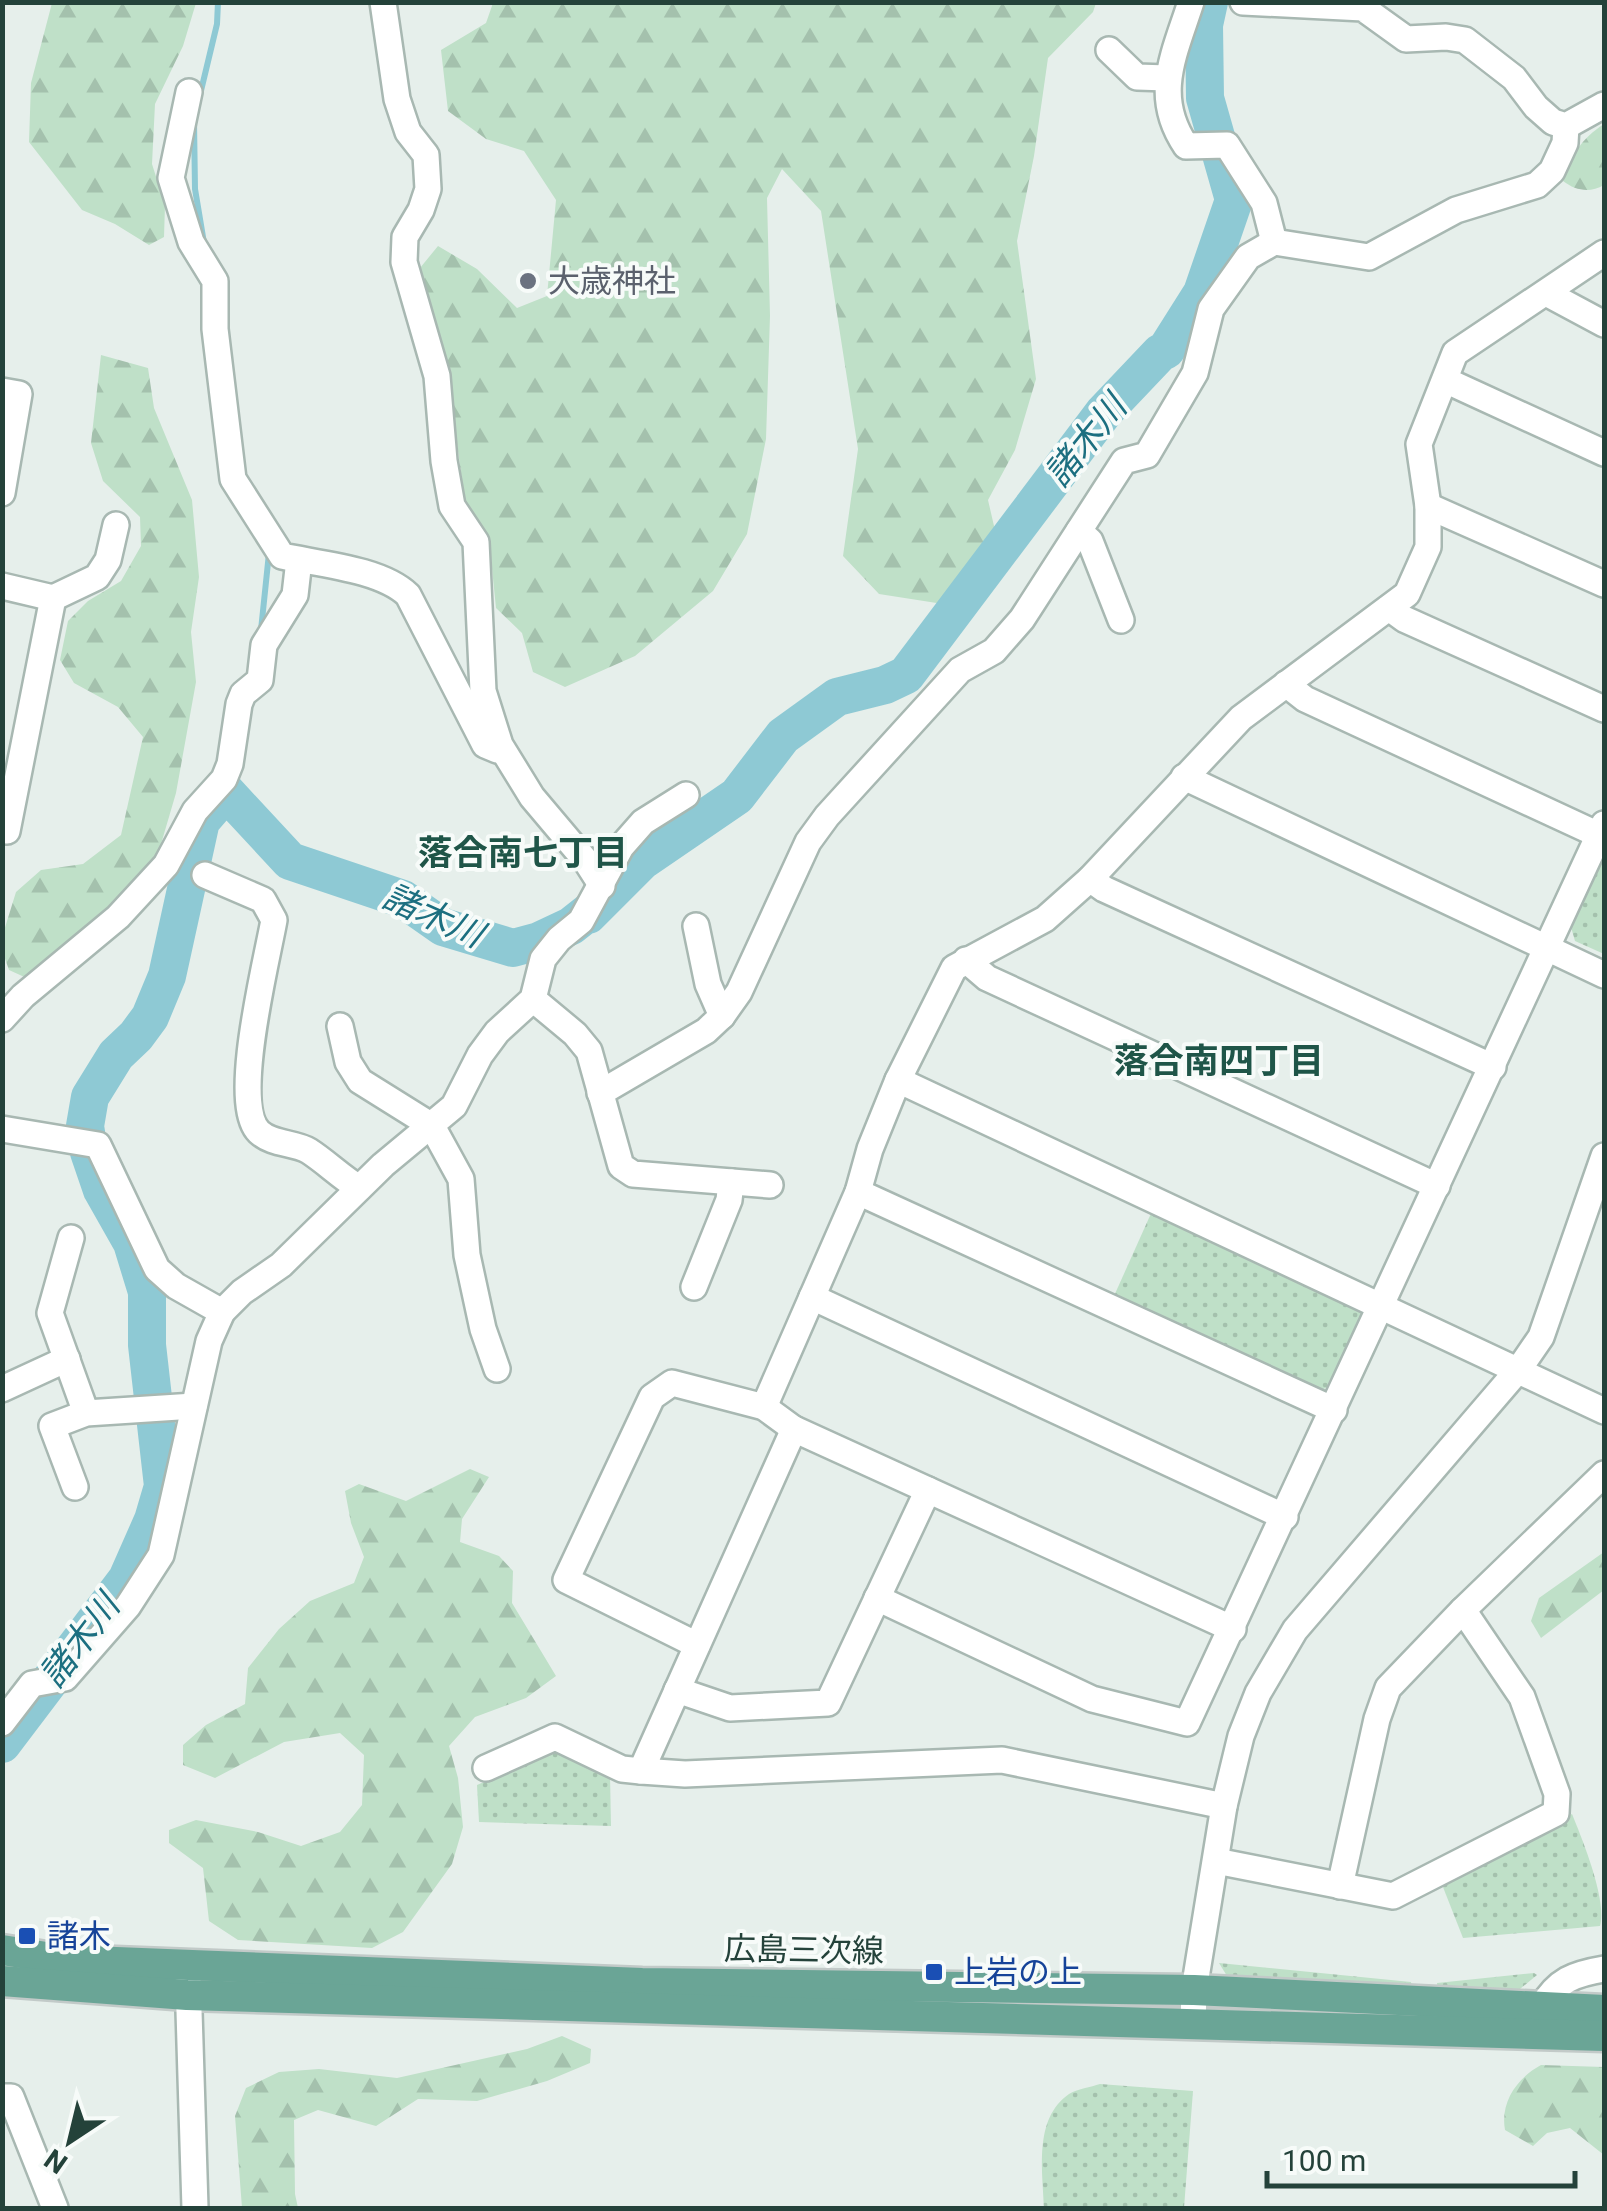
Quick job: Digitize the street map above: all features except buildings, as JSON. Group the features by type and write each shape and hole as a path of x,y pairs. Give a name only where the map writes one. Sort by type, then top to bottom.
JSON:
{"main road":[{"name":"広島三次線","path":"2,1950 64,1960 642,1984 1194,1990 1604,2010"},
{"name":"広島三次線","path":"2,1981 187,1994 1604,2036"}],"street":[{"path":"383,2 397,99 408,132 426,155 428,189 405,237 404,262 437,376 452,506 476,542 482,690 506,754 532,797 602,886"},
{"path":"1191,2 1166,78 1175,130 1186,146 1227,145 1264,203 1274,242"},
{"path":"1243,2 1363,8 1406,39 1465,40 1514,78 1553,122 1566,126 1604,105"},
{"path":"1109,50 1137,77 1166,78"},
{"path":"189,92 172,178 191,242 215,280 215,329 233,479 282,556 395,582 408,595 485,744 506,754"},
{"path":"600,1093 706,1032 722,1016 739,992 808,842 827,816 960,670 994,651 1022,619 1124,462 1147,454 1195,373 1211,309 1248,257 1274,242 1369,258 1456,210 1537,185 1552,171 1564,143 1566,126"},
{"path":"764,1407 858,1192 870,1149 898,1080 954,968 1045,918 1090,879 1240,718 1407,594 1428,547 1428,506 1420,444 1455,353 1548,294 1604,252"},
{"path":"1548,294 1604,324"},
{"path":"1445,380 1604,453"},
{"path":"2,392 19,394 2,493"},
{"path":"1428,506 1604,584"},
{"path":"2,586 53,598 97,577 108,560 116,525"},
{"path":"1079,531 1090,541 1120,620"},
{"path":"2,1019 23,996 118,917 166,865 195,810 224,779 239,704 243,694 260,680 264,645 295,596 299,560"},
{"path":"2,830 7,831 53,598"},
{"path":"1390,608 1404,619 1604,710"},
{"path":"877,1598 1092,1700 1187,1724 1602,830 1305,699 1286,684"},
{"path":"1184,777 1604,975"},
{"path":"3,1722 32,1684 65,1678 128,1606 161,1555 209,1341 222,1312 242,1292 281,1265 359,1188 454,1106 480,1055 533,999 543,959 581,920 622,846 643,822 686,795"},
{"path":"204,875 263,900 274,920 247,1068 249,1112 258,1131 273,1140 306,1149 359,1188"},
{"path":"1090,879 1122,898 1492,1067"},
{"path":"696,926 708,984 722,1016"},
{"path":"966,960 987,978 1437,1186"},
{"path":"533,999 576,1034 589,1051 621,1166 633,1174 770,1185"},
{"path":"340,1026 348,1062 360,1082 432,1126 461,1179 467,1256 483,1330 497,1369"},
{"path":"898,1080 1604,1410"},
{"path":"2,1129 98,1145 157,1269 176,1286 222,1312"},
{"path":"1192,2023 1224,1806 1241,1736 1258,1693 1295,1630 1519,1370 1541,1337 1604,1156"},
{"path":"694,1287 729,1200 730,1182"},
{"path":"858,1192 1334,1410"},
{"path":"72,1238 50,1314 86,1413"},
{"path":"812,1297 1285,1516"},
{"path":"2,1389 66,1359"},
{"path":"698,1645 566,1580 652,1397 672,1383 764,1407 794,1429 1233,1630"},
{"path":"75,1487 52,1426 86,1413 194,1406"},
{"path":"640,1771 794,1429"},
{"path":"1340,1886 1377,1718 1388,1688 1604,1474"},
{"path":"677,1690 730,1708 828,1703 928,1490"},
{"path":"1216,1861 1392,1896 1556,1813 1557,1794 1522,1697 1463,1610"},
{"path":"486,1768 554,1737 622,1769 684,1774 1002,1760 1224,1806"},
{"path":"188,1963 194,2208"},
{"path":"1541,2008 1552,1989 1573,1974 1604,1969"},
{"path":"2,2097 10,2097 56,2208"}],"green space":[{"path":"52,3 196,3 183,46 155,104 152,164 165,205 164,237 149,245 82,210 29,142 31,83"},
{"path":"493,3 1096,3 1093,12 1048,58 1017,241 1036,379 1015,450 988,500 1004,569 985,599 943,604 879,594 843,556 858,449 821,211 782,169 767,198 770,316 766,439 747,534 713,591 635,656 565,687 533,672 522,633 496,608 489,539 465,503 446,362 420,268 438,246 477,269 517,308 547,296 556,200 524,151 486,139 448,111 441,50 486,23"},
{"path":"1604,124 1604,185 1588,190 1563,181 1583,142"},
{"path":"101,355 148,368 154,408 192,500 199,577 191,632 196,682 176,793 156,861 103,923 31,980 9,970 3,953 3,934 16,892 41,870 83,864 121,835 143,737 118,707 74,683 60,660 68,621 88,601 121,581 141,546 140,517 103,481 91,443"},
{"path":"1604,853 1604,954 1575,941 1571,927"},
{"path":"1153,1209 1359,1303 1364,1316 1331,1385 1320,1391 1114,1296"},
{"path":"470,1469 489,1477 462,1519 460,1542 499,1556 513,1571 512,1603 556,1676 526,1698 475,1717 449,1746 458,1778 463,1827 452,1864 403,1932 372,1948 238,1940 209,1921 203,1868 169,1843 169,1830 196,1820 258,1832 301,1846 340,1832 362,1805 364,1755 340,1733 284,1742 215,1778 183,1765 183,1745 206,1725 245,1704 248,1668 279,1629 310,1601 354,1583 364,1557 351,1523 345,1491 359,1484 406,1501"},
{"path":"1604,1552 1604,1590 1541,1638 1531,1621 1539,1598"},
{"path":"560,1749 610,1774 611,1826 479,1822 477,1785"},
{"path":"1572,1814 1597,1886 1600,1926 1463,1938 1441,1882"},
{"path":"1219,1963 1411,1982 1412,1991 1240,1982 1227,1976"},
{"path":"1537,1975 1515,1993 1438,1993 1437,1983"},
{"path":"562,2036 591,2049 590,2063 547,2081 477,2101 418,2099 376,2126 318,2110 294,2120 298,2208 242,2208 235,2116 246,2088 279,2072 319,2069 397,2078 527,2049"},
{"path":"1541,2065 1604,2067 1604,2155 1570,2128 1547,2133 1533,2146 1505,2130 1505,2110 1512,2092"},
{"path":"1100,2084 1193,2091 1184,2208 1044,2208 1043,2146 1050,2117 1069,2094"}],"waterway":[{"path":"199,99 217,24 218,2"},
{"name":"諸木川","path":"2,1744 127,1579 163,1486 147,1345 147,1292 132,1243 102,1190 85,1126 90,1097 116,1055 150,1017 167,976 201,821 226,792 290,861 403,899 443,927 513,948 571,926 590,911 588,915 642,861 737,796 783,736 837,697 885,685 906,675 1104,412 1166,350 1202,293 1234,200 1205,98 1204,25 1209,2"},
{"path":"194,121 195,189 204,243"},
{"path":"261,630 269,553"}],"place":[{"name":"大歳神社","path":"528,281"},
{"name":"諸木","path":"27,1936"},
{"name":"上岩の上","path":"934,1972"}],"district":[{"name":"落合南七丁目","path":"523,853"},
{"name":"落合南四丁目","path":"1219,1061"}]}
